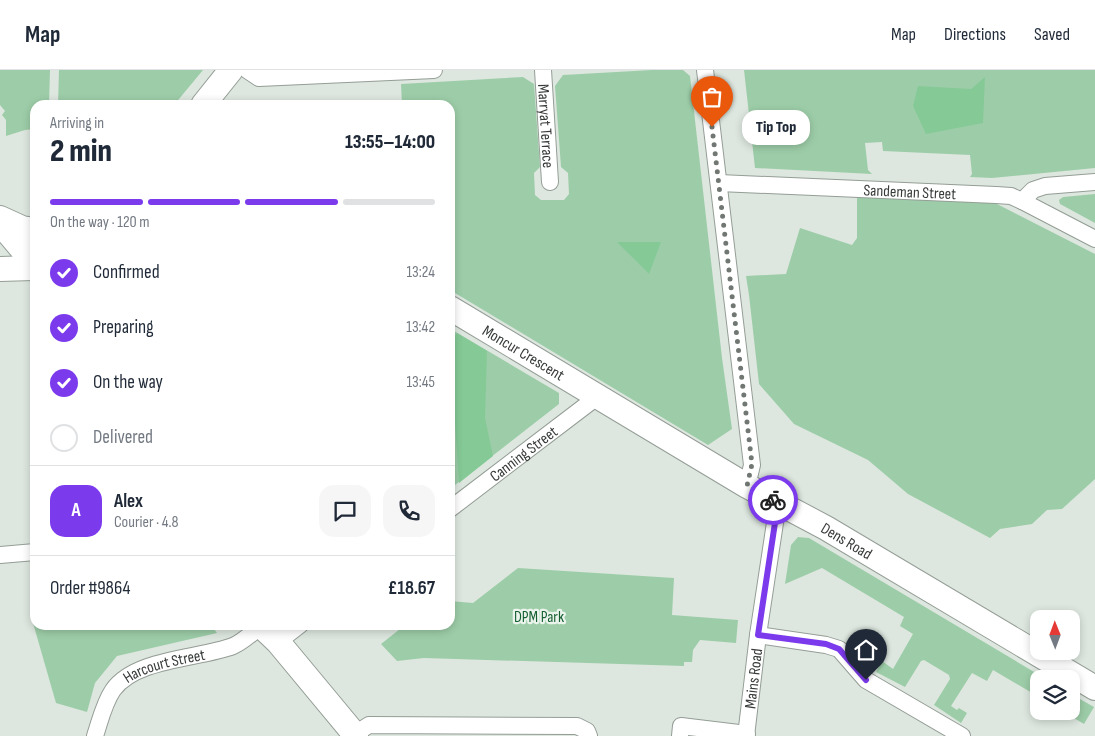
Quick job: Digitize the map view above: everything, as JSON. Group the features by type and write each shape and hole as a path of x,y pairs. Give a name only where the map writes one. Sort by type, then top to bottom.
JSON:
{"main road":[{"path":"207,100 232,70"},
{"path":"0,218 22,228 30,229"},
{"path":"0,223 30,257"},
{"path":"0,270 30,261"},
{"name":"Moncur Crescent","path":"455,311 597,397"},
{"name":"Dens Road","path":"597,397 747,486 826,528 1095,688"},
{"path":"266,631 355,735"}],"street":[{"path":"247,70 259,78 434,70"},
{"name":"Marryat Terrace","path":"543,70 550,182"},
{"path":"705,70 752,464 747,486"},
{"path":"1022,201 1033,190 1045,186 1095,182"},
{"name":"Sandeman Street","path":"719,184 1010,196 1095,239"},
{"name":"Canning Street","path":"455,505 597,397"},
{"name":"Mains Road","path":"746,735 758,635 778,503"},
{"path":"0,555 30,552"},
{"name":"Harcourt Street","path":"96,736 105,705 114,689 126,678 144,668 234,645 266,631"},
{"path":"758,635 826,644 839,649 866,680 962,736"},
{"path":"355,735 369,725 577,726 587,731 589,736"},
{"path":"680,736 681,726 746,735"}],"green space":[{"path":"0,70 50,70 49,100 30,100 30,130 6,136 6,120 2,115 5,111 0,105"},
{"path":"59,70 203,70 178,100 58,100"},
{"path":"683,70 690,76 722,358 732,429 708,445 455,293 455,100 402,100 401,84 523,77 534,84 540,167 534,173 535,195 541,200 564,200 569,194 568,173 561,167 555,86 563,75"},
{"path":"744,70 1095,70 1095,168 992,178 970,177 972,174 970,155 883,151 882,142 865,143 868,170 872,174 755,168"},
{"path":"985,77 983,123 926,134 913,106 918,86 971,89"},
{"path":"857,194 995,203 1095,254 1095,479 1062,509 1047,510 1032,524 1000,529 990,538 908,494 868,460 794,424 759,384 746,276 786,274 800,228 852,245 857,238"},
{"path":"1095,194 1095,223 1060,204 1059,200 1063,197"},
{"path":"617,242 661,242 649,274"},
{"path":"455,332 559,393 559,404 455,485"},
{"path":"457,333 487,351 485,418 493,456 459,483 455,423 455,336"},
{"path":"798,537 809,538 1031,670 1030,692 993,670 987,681 972,673 951,706 967,713 961,723 934,705 950,679 949,675 924,660 921,661 905,687 876,672 882,661 893,669 913,634 900,626 904,617 822,568 785,584 791,545"},
{"name":"DPM Park","path":"518,568 674,578 672,615 738,620 736,643 700,640 693,650 692,662 684,662 684,666 424,658 397,661 381,644 399,630 455,630 455,601 473,603"},
{"path":"35,630 215,630 217,633 117,656 95,683 87,712 56,703"},
{"path":"1080,699 1094,707 1084,724 1077,720 1080,720"}],"way so far":[{"path":"712,127 752,464 747,486 773,500"}],"place":[{"name":"Tip Top","path":"712,127"}],"route":[{"path":"773,500 778,503 758,635 826,644 839,649 866,680"}]}
